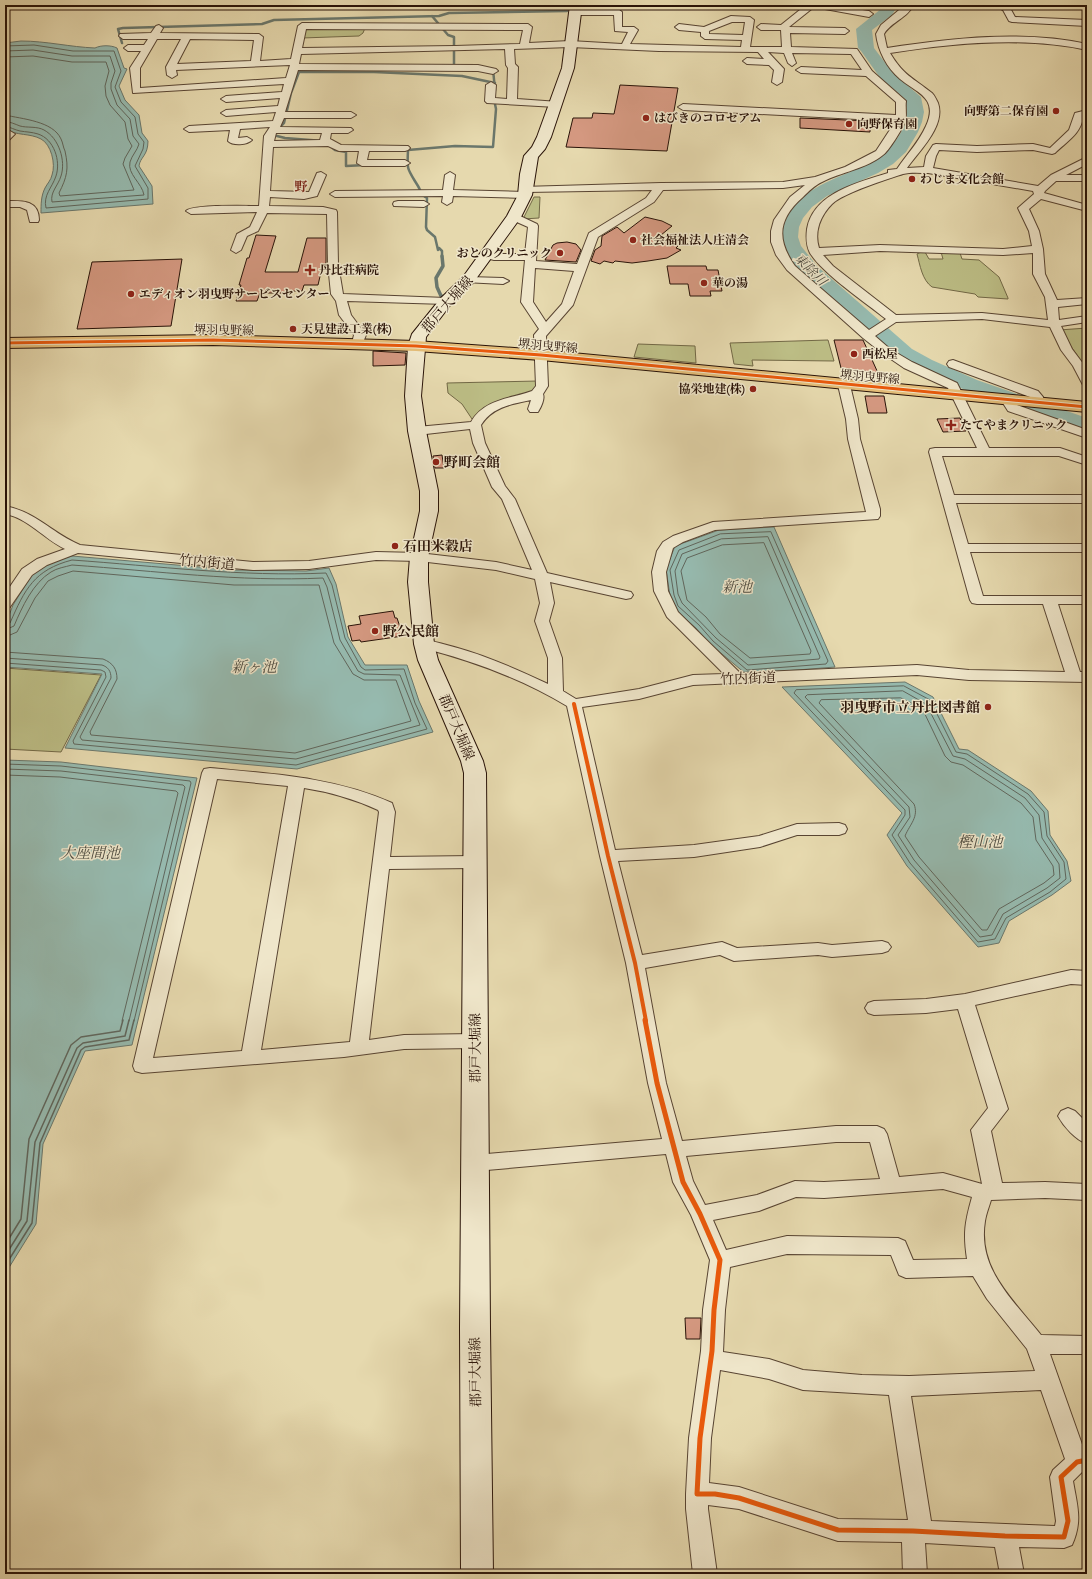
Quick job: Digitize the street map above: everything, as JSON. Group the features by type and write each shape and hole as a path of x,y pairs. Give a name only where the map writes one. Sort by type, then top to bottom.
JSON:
{"main road":[{"name":"郡戸大堀線","path":"477,1574 475,1344 475,772 472,761 428,660 424,644 418,582 419,558 429,511 429,491 417,431 413,396 416,346 418,337 446,301 468,280 514,217 526,192 526,174 531,156 538,149 556,104 568,68 575,8"},
{"name":"堺羽曳野線","path":"5,343 158,340 358,343 416,346 542,355 958,396 1003,402 1038,400 1087,407"}],"street":[{"path":"318,5 501,5"},
{"path":"792,63 787,50 785,36 802,13 811,5"},
{"path":"815,5 872,12 860,20"},
{"path":"893,319 829,268 815,252 810,240 814,220 829,201 861,185 899,172 923,142 932,124 935,109 930,96 903,77 895,68 881,42 880,34 884,27 908,8 909,5"},
{"path":"997,5 1006,8 1012,20 1087,23"},
{"path":"575,8 618,12 618,29 634,30 625,46"},
{"path":"802,13 814,15"},
{"path":"679,27 705,30 731,19 750,20 745,38 745,49"},
{"path":"812,30 822,21"},
{"path":"236,250 240,236 246,231 254,229 264,209 274,126 294,64 302,26 528,27 524,45"},
{"path":"136,91 135,68 159,27"},
{"path":"761,27 785,36 812,30 845,31"},
{"path":"705,30 705,36 745,38"},
{"path":"123,36 259,37 255,63"},
{"path":"173,92 171,67 188,36"},
{"path":"884,50 936,43 1001,42 1035,39 1069,43 1087,47"},
{"path":"297,51 454,49 570,44 787,50 823,54 854,51 860,63 876,82 901,101 900,122 880,152 849,169 817,180 784,185 661,186 526,192 448,193 368,190 335,194"},
{"path":"509,46 510,61 513,67 509,81 513,89 512,102"},
{"path":"128,48 146,48"},
{"path":"760,49 779,69 780,79"},
{"path":"336,67 339,50"},
{"path":"372,68 374,51"},
{"path":"510,61 521,60"},
{"path":"747,61 771,62"},
{"path":"124,92 173,92 208,76 241,74 255,63 372,68 478,68 493,71"},
{"path":"171,67 208,76 241,74 289,81"},
{"path":"478,68 478,78"},
{"path":"801,70 868,73"},
{"path":"491,85 490,101 556,104"},
{"path":"247,140 233,141 232,128 226,113 226,96 284,95"},
{"path":"683,107 900,118"},
{"path":"226,113 331,143"},
{"path":"928,170 931,156 936,147 977,149 1033,148 1052,151 1075,131 1078,115 1087,113"},
{"path":"189,129 274,126 328,117 351,115"},
{"path":"232,128 274,126 327,131 348,130"},
{"path":"327,131 325,140 339,148 405,148"},
{"path":"364,148 362,164 405,163"},
{"path":"389,163 391,148"},
{"path":"1087,160 1055,178 1040,190 1039,194 1023,208 1031,225 1038,249 1039,274 1051,298 1054,324 1067,350 1079,365 1087,382"},
{"path":"849,169 899,172 928,170 1037,189 1039,194 1087,208"},
{"path":"265,194 317,196 321,175"},
{"path":"1055,178 1087,178"},
{"path":"447,180 447,204"},
{"path":"817,180 789,203 780,216 776,232 776,244 781,257 791,268 868,336 908,365 952,386 985,452"},
{"path":"534,409 538,397 537,394 542,386 542,355 540,335 567,305 593,234 650,200 661,186"},
{"path":"5,204 16,204 32,209 34,212 34,220"},
{"path":"191,211 224,209 329,210 341,204 424,204"},
{"path":"329,210 332,212 337,294 341,297 345,315 360,335 358,343"},
{"path":"514,217 533,226 527,302 545,329"},
{"path":"815,252 880,248 1003,252 1038,249"},
{"path":"486,255 581,268"},
{"path":"468,280 505,276 508,257"},
{"path":"341,297 446,301"},
{"path":"1052,304 1087,301"},
{"path":"868,336 893,319 982,316 1054,324 1087,319"},
{"path":"954,364 974,373 1034,394 1038,400"},
{"path":"737,678 672,614 661,591 659,572 664,551 668,545 678,539 714,526 820,518 873,516 873,509 854,439 852,420 844,385"},
{"path":"537,394 488,409 478,419 475,425 479,442 499,487 508,498 542,577 547,603 542,621 555,658 556,693"},
{"path":"1003,402 1087,434"},
{"path":"417,431 475,425"},
{"path":"1060,452 1087,438"},
{"path":"1087,461 1060,452 935,452 978,600 1087,600"},
{"path":"948,499 1087,499"},
{"name":"竹内街道","path":"5,510 36,522 57,539 76,549 253,566 309,566 376,556 419,558 496,566 626,595"},
{"path":"962,548 1087,548"},
{"path":"5,604 27,572 42,562 76,549"},
{"path":"1049,600 1083,678"},
{"path":"424,644 449,650 497,666 556,693 574,704 608,856 635,963 657,1083 683,1182 700,1214 720,1260 714,1310 711,1359 700,1438 697,1494 697,1509 705,1574"},
{"name":"竹内街道","path":"574,704 639,694 693,680 917,670 969,675 1083,678"},
{"path":"359,1048 387,812 386,807 371,799 331,787 210,773 142,1066 359,1048 404,1042 475,1041"},
{"path":"250,1057 297,782"},
{"path":"608,856 694,851 760,841 797,830 839,829"},
{"path":"380,863 474,862"},
{"path":"635,963 722,948 734,955 818,949 832,952 882,948"},
{"path":"874,1008 926,1006 965,1001 1071,977 1087,978"},
{"path":"697,1494 715,1494 740,1498 838,1530 917,1531 1005,1536 1064,1537 1068,1521 1061,1477 1082,1461 1048,1380 1036,1344 994,1293 979,1267 974,1238 975,1221 988,1192 981,1130 998,1109 965,1001"},
{"path":"1068,1116 1087,1136"},
{"path":"475,1163 665,1146 680,1149 836,1134 877,1134 892,1186"},
{"path":"700,1214 759,1203 795,1189 824,1190 943,1181 988,1192 1045,1190 1087,1192"},
{"path":"720,1260 787,1245 898,1247 906,1270 979,1267"},
{"path":"1036,1344 1087,1345"},
{"path":"711,1359 769,1369 803,1380 862,1385 899,1386 1048,1380"},
{"path":"899,1386 917,1531 915,1574"},
{"path":"1005,1536 1012,1574"}],"green space":[{"path":"365,28 363,33 359,36 302,38 304,29"},
{"path":"534,197 540,197 539,218 523,219"},
{"path":"925,252 929,259 943,259 941,252 960,253 962,259 979,260 999,277 1008,299 978,297 975,294 932,287 926,280 920,267 917,254"},
{"path":"1087,328 1087,374 1080,359 1059,330"},
{"path":"828,340 834,361 752,360 753,366 734,364 730,343"},
{"path":"638,344 695,346 696,363 634,357"},
{"path":"538,381 536,389 476,419 472,419 462,404 448,393 447,383"},
{"path":"5,668 101,675 61,752 5,749"}],"water":[{"path":"21,41 95,48 100,46 112,46 117,48 124,68 127,69 119,86 125,100 139,115 142,133 148,141 147,150 139,166 152,186 153,204 41,213 43,194 51,179 53,170 52,155 48,145 37,137 14,133 5,129 5,43"},
{"name":"新池","path":"774,527 835,667 746,674 710,644 696,628 674,609 670,596 666,569 675,546 719,530"},
{"name":"新ヶ池","path":"72,556 235,570 306,571 329,568 336,584 348,637 365,665 407,665 419,701 433,732 297,769 65,748 102,674 5,667 5,626 13,605 33,573 47,563"},
{"name":"樫山池","path":"905,682 933,697 959,749 968,750 1031,791 1048,811 1050,835 1067,861 1071,881 1052,895 1009,921 999,943 978,947 907,866 887,835 902,813 782,687"},
{"name":"大座間池","path":"5,760 61,762 197,778 132,1045 85,1051 43,1144 36,1224 5,1274"}],"building":[{"name":"はびきのコロセアム","path":"620,85 678,88 667,151 566,147 573,118 592,118 593,113 614,114"},
{"name":"向野保育園","path":"800,118 870,121 870,132 800,128"},
{"name":"社会福祉法人庄清会","path":"645,217 662,221 672,226 655,240 678,246 676,248 681,250 667,258 632,263 615,261 613,263 604,261 600,264 591,261 595,250 601,246 602,236 617,227 624,233"},
{"name":"丹比荘病院","path":"256,235 276,236 265,272 298,272 307,238 326,238 325,268 322,268 318,285 304,285 302,291 292,291 292,293 260,293 257,301 236,301 247,258 249,258"},
{"name":"おとのクリニック","path":"567,242 576,244 581,250 576,262 545,260 553,245"},
{"name":"エディオン羽曳野サービスセンター","path":"182,259 171,326 77,329 92,262"},
{"name":"華の湯","path":"667,266 706,266 707,270 718,270 722,291 710,291 711,296 690,296 688,284 670,284"},
{"name":"西松屋","path":"834,340 863,340 878,373 841,368"},
{"path":"373,351 406,353 405,365 373,366"},
{"path":"865,396 884,396 887,413 868,413"},
{"name":"たてやまクリニック","path":"960,418 966,431 943,432 937,419"},
{"path":"442,455 444,468 435,468 433,456"},
{"name":"野公民館","path":"393,611 403,636 361,642 360,640 352,641 348,626 361,624 359,616"},
{"path":"685,1318 701,1318 700,1339 686,1339"}],"waterway":[{"name":"東除川","path":"891,5 887,12 864,29 866,48 887,76 913,97 916,112 912,127 900,148 887,160 872,169 821,192 806,203 794,217 790,227 789,237 796,255 846,303 905,353 925,365 994,394 1087,425"},
{"path":"432,16 449,13 567,11"},
{"path":"122,43 118,29 123,28 262,24 274,20 432,16"},
{"path":"432,16 448,35 454,37 454,67 458,67"},
{"path":"493,69 494,83"},
{"path":"323,141 285,138 273,135 284,123 291,93 299,72 374,72 462,76 494,83"},
{"path":"494,83 495,90"},
{"path":"442,256 442,251 439,248 438,250 435,237 427,230 426,227 427,198 421,193 408,169 408,150 455,146 493,147 496,109 494,99"},
{"path":"329,145 335,150 346,152 346,166 366,165"},
{"path":"442,256 443,266 436,278 437,287 441,296 444,297"}],"cycle path":[{"path":"5,343 213,340 416,346 541,355 1087,407"},
{"path":"574,704 608,856 635,963 657,1083 683,1182 700,1214 720,1260 714,1310 712,1351 700,1438 697,1494 715,1494 739,1498 838,1530 913,1531 1005,1536 1064,1537 1068,1521 1061,1477 1077,1462 1087,1460"}],"place":[{"name":"向野第二保育園","path":"1056,111"},
{"name":"はびきのコロセアム","path":"646,118"},
{"name":"向野保育園","path":"849,124"},
{"name":"わじま文化会館","path":"912,179"},
{"name":"社会福祉法人庄清会","path":"633,240"},
{"name":"おとのクリニック","path":"560,253"},
{"name":"丹比荘病院","path":"310,270"},
{"name":"華の湯","path":"704,283"},
{"name":"エディオン羽曳野サービスセンター","path":"131,294"},
{"name":"天見建設工業(株)","path":"293,329"},
{"name":"西松屋","path":"854,354"},
{"name":"協栄地建(株)","path":"753,389"},
{"name":"たてやまクリニック","path":"951,425"},
{"name":"野町会館","path":"436,462"},
{"name":"石田米穀店","path":"395,546"},
{"name":"野公民館","path":"375,631"},
{"name":"羽曳野市立丹比図書館","path":"988,707"}],"district":[{"name":"野","path":"301,186"}]}
